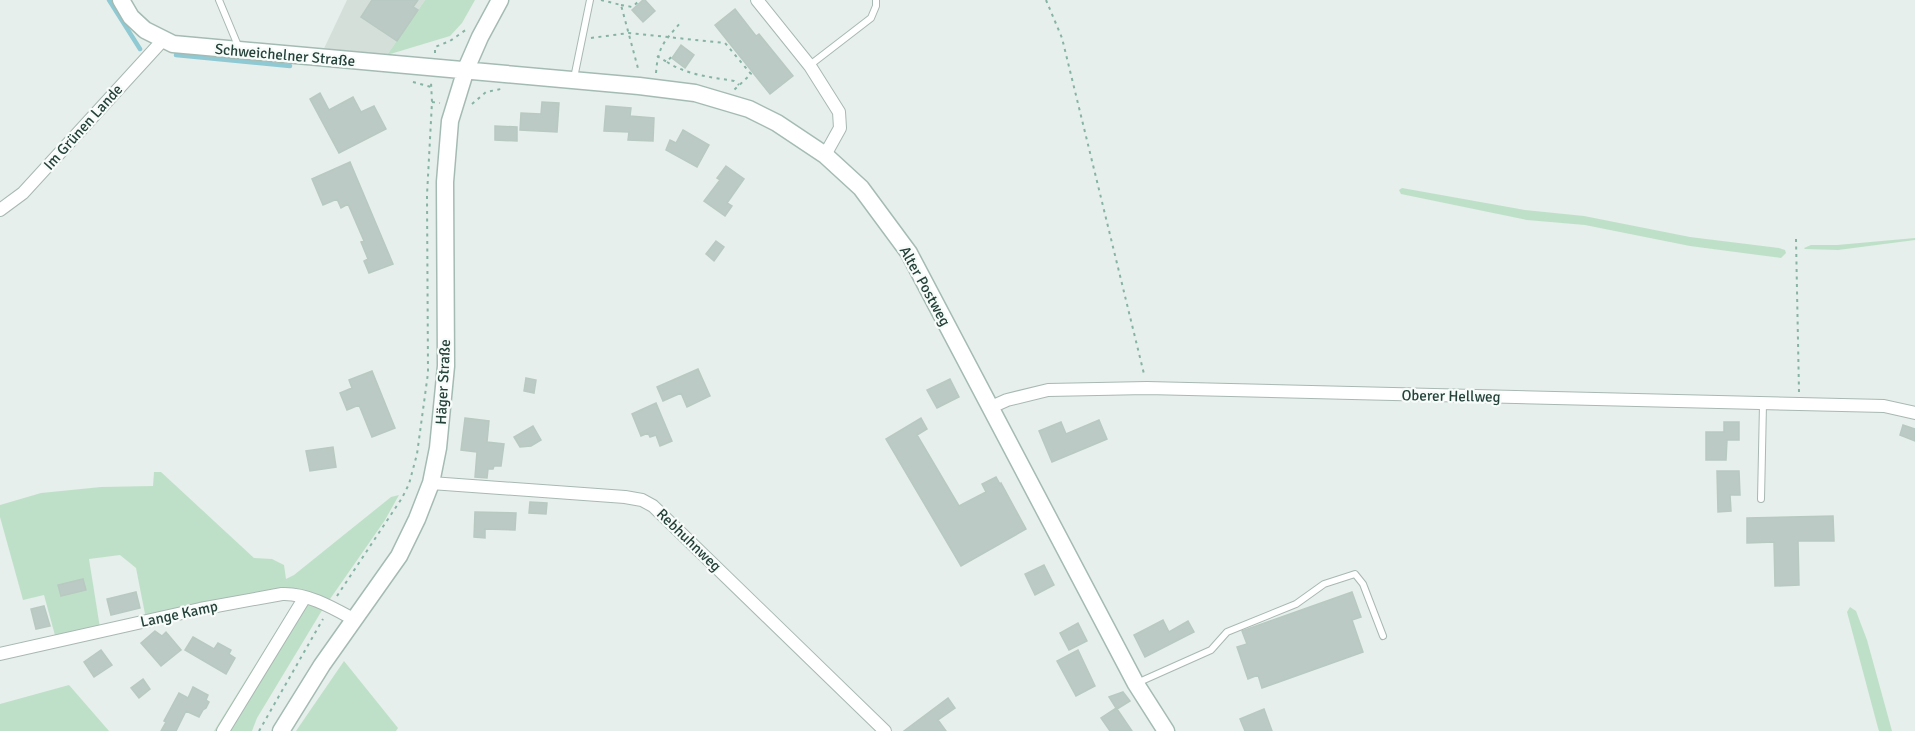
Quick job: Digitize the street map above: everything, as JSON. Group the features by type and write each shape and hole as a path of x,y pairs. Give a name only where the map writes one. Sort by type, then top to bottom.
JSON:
{"street":[{"name":"Schweichelner Straße","path":"121,0 131,17 145,30 173,44 466,69"},
{"name":"Häger Straße","path":"281,731 322,665 356,620 399,556 417,519 430,483 438,448 446,366 445,182 453,105 480,37 500,0"},
{"path":"757,0 810,66 839,112 840,128 825,155"},
{"name":"Im Grünen Lande","path":"0,210 23,193 163,40"},
{"name":"Alter Postweg","path":"466,69 694,93 749,109 777,123 825,155 861,188 909,254 1136,684 1166,731"},
{"name":"Oberer Hellweg","path":"989,408 1007,400 1048,390 1148,388 1884,406 1915,413"},
{"name":"Rebhuhnweg","path":"430,483 642,500 653,506 885,731"},
{"name":"Lange Kamp","path":"0,654 200,609 282,594 305,597 356,620"},
{"path":"223,731 305,597"}],"lane":[{"path":"219,0 241,51"},
{"path":"574,79 590,0"},
{"path":"810,66 871,18 876,0"},
{"path":"1761,499 1763,404"},
{"path":"1136,684 1211,650 1227,632 1296,604 1324,584 1354,574 1363,584 1383,636"}],"path":[{"path":"600,0 632,7 638,2"},
{"path":"1046,0 1062,38 1148,388"},
{"path":"621,5 639,73 647,87"},
{"path":"647,87 661,45 681,22"},
{"path":"409,484 417,454 428,373 427,195 431,87 435,47 450,41 469,27"},
{"path":"583,36 592,38 628,33 725,43 751,74 734,90 731,104"},
{"path":"657,56 691,73 734,81 739,85"},
{"path":"667,62 670,57"},
{"path":"432,102 470,106 486,92 504,89"},
{"path":"1796,239 1799,405"}],"shaded area":[{"path":"347,0 425,0 387,55 320,57"}],"green space":[{"path":"425,0 475,0 462,23 450,36 387,55"},
{"path":"1402,188 1525,210 1584,216 1690,237 1779,248 1785,250 1786,253 1781,258 1690,246 1585,225 1527,220 1401,194 1399,190"},
{"path":"1915,238 1915,240 1838,250 1804,248 1811,245"},
{"path":"154,472 161,472 254,558 272,559 284,565 286,579 391,497 399,495 385,520 321,612 257,718 252,731 214,731 299,594 146,619 136,568 120,555 89,559 100,628 56,639 44,595 23,600 0,517 0,505 41,493 101,487 153,486"},
{"path":"1850,607 1856,611 1867,640 1892,731 1879,731 1847,612"},
{"path":"344,661 398,728 396,731 296,731"},
{"path":"69,685 109,731 0,731 0,704"}],"building":[{"path":"372,0 418,0 413,7 418,10 397,41 361,17"},
{"path":"643,0 655,11 643,22 632,10"},
{"path":"735,9 793,76 770,94 715,25"},
{"path":"681,45 694,55 685,68 672,58"},
{"path":"320,93 329,110 353,97 361,112 374,106 386,129 339,153 310,99"},
{"path":"542,102 559,103 557,132 520,130 521,113 541,114"},
{"path":"606,106 631,108 630,116 654,118 653,141 628,140 629,132 604,131"},
{"path":"495,126 517,127 517,141 495,140"},
{"path":"683,130 709,145 697,167 666,150 670,140 676,143"},
{"path":"350,162 393,264 369,273 364,261 368,259 361,242 364,241 348,204 341,208 337,199 323,205 312,179"},
{"path":"726,166 744,179 727,203 732,206 725,216 704,201 720,180 717,178"},
{"path":"716,241 724,247 714,261 706,254"},
{"path":"698,369 710,396 687,407 681,393 663,401 657,387"},
{"path":"372,371 395,428 372,437 359,405 347,410 340,393 352,388 349,380"},
{"path":"526,378 536,380 534,393 524,391"},
{"path":"950,379 959,397 937,408 927,390"},
{"path":"656,403 672,441 660,446 656,435 650,437 648,433 641,436 632,414"},
{"path":"465,418 489,421 487,442 504,444 501,466 488,469 487,478 475,477 477,452 461,450"},
{"path":"921,418 927,429 917,435 959,506 986,492 982,484 996,477 1026,529 961,566 886,439"},
{"path":"1099,420 1107,439 1052,462 1039,431 1061,422 1066,434"},
{"path":"1724,422 1739,422 1739,440 1727,440 1726,460 1706,460 1706,432 1724,432"},
{"path":"1903,425 1915,429 1915,441 1900,435"},
{"path":"533,426 541,440 531,446 520,447 514,437"},
{"path":"333,447 336,467 310,471 306,451"},
{"path":"1717,471 1739,471 1740,495 1730,495 1731,511 1718,512"},
{"path":"530,502 547,503 546,514 529,513"},
{"path":"475,512 516,513 515,530 485,529 485,538 474,537"},
{"path":"1833,516 1834,541 1798,541 1799,585 1775,586 1774,542 1747,543 1747,518"},
{"path":"1044,565 1054,585 1035,595 1025,574"},
{"path":"83,579 86,590 61,596 58,585"},
{"path":"136,592 140,608 111,615 107,599"},
{"path":"1352,592 1361,617 1352,620 1363,652 1262,688 1258,675 1248,679 1237,647 1247,644 1242,631"},
{"path":"44,606 50,626 36,629 31,609"},
{"path":"1163,620 1169,632 1188,621 1194,632 1145,657 1134,635"},
{"path":"1078,623 1087,641 1069,650 1060,633"},
{"path":"155,631 162,636 166,632 181,650 161,666 141,643"},
{"path":"193,637 214,649 218,643 231,650 229,654 235,658 226,674 185,650"},
{"path":"101,650 112,665 94,677 84,662"},
{"path":"1078,650 1095,686 1076,696 1057,661"},
{"path":"143,679 150,689 139,698 131,688"},
{"path":"193,687 208,695 206,700 209,702 206,708 199,717 186,711 176,731 161,731 179,693 188,698"},
{"path":"1123,692 1130,701 1117,709 1132,731 1110,731 1101,718 1116,708 1109,697"},
{"path":"948,698 955,708 938,720 946,731 904,731"},
{"path":"1264,709 1272,731 1245,731 1240,719"}],"waterway":[{"path":"109,0 140,49"},
{"path":"176,55 290,66"}]}
